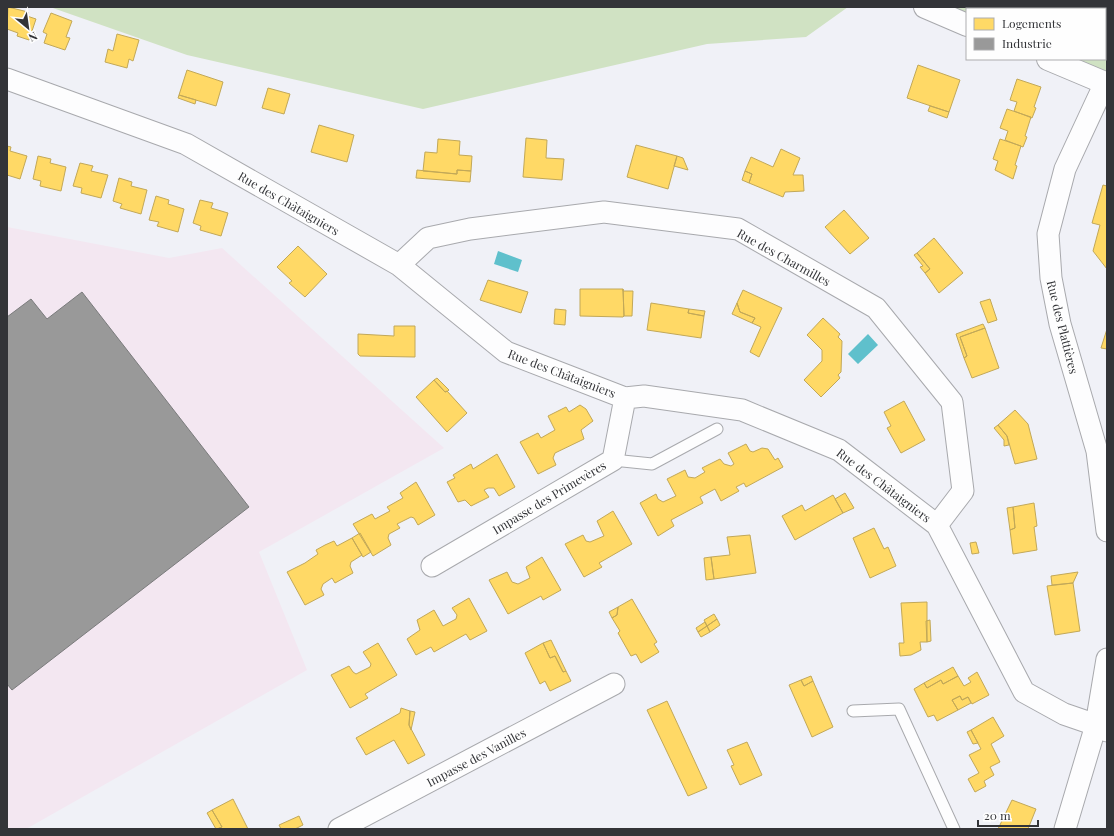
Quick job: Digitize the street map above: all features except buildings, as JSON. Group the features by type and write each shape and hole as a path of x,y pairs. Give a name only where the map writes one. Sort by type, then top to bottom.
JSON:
{"street":[{"path":"925,7 966,25"},
{"path":"1050,60 1106,84"},
{"name":"Rue des Châtaigniers","path":"7,79 186,144 399,265 506,352 625,398 644,396 742,410 839,450 937,525 1024,692 1064,714 1101,728"},
{"name":"Rue des Plattières","path":"1106,84 1065,169 1048,234 1050,278 1060,324 1097,451 1107,518 1107,530"},
{"name":"Rue des Charmilles","path":"399,265 428,238 470,229 604,212 738,229 876,308 952,402 963,491 937,525"},
{"name":"Impasse des Primevères","path":"432,566 613,460 625,398"},
{"path":"1065,829 1101,728 1107,659"},
{"name":"Impasse des Vanilles","path":"339,829 614,684"}],"lane":[{"path":"613,460 652,464 717,430"},
{"path":"853,711 899,710 954,829"}],"shaded area":[{"path":"7,227 169,258 222,248 444,448 259,552 307,670 26,829 7,829"}],"green space":[{"path":"50,7 848,7 806,37 707,44 423,109 187,55"},
{"path":"927,7 1107,7 1107,87 1046,60 1106,60 1106,8 966,8 966,25"}],"water":[{"path":"498,251 522,260 518,272 494,264"},
{"path":"868,334 878,345 858,364 848,354"}]}
